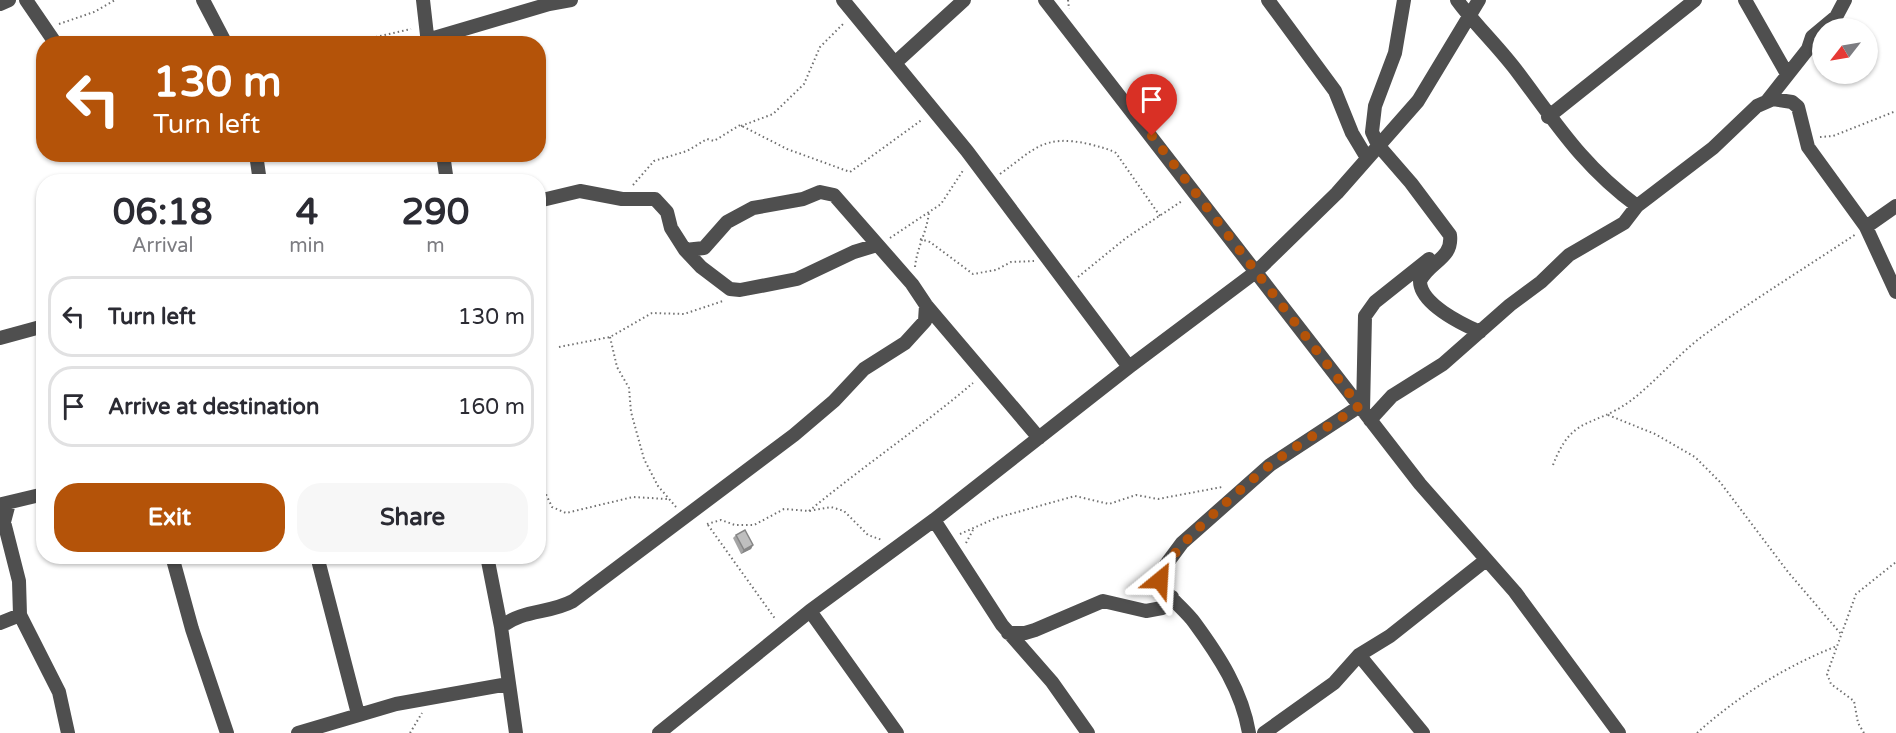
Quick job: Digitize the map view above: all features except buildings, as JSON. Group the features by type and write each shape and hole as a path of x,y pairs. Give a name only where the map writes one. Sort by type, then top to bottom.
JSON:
{"street":[{"path":"0,4 9,0"},
{"path":"26,0 51,36"},
{"path":"202,0 222,36"},
{"path":"423,0 427,36"},
{"path":"430,36 549,2 571,0"},
{"path":"843,0 967,151 1052,261 1129,367"},
{"path":"895,63 964,0"},
{"path":"1046,0 1420,484 1515,592 1619,733"},
{"path":"1268,0 1335,91 1352,133 1367,158"},
{"path":"1404,0 1395,53 1375,106 1372,132 1378,145 1438,217 1450,236 1451,246 1448,253 1427,268 1419,285 1438,308 1452,319 1480,332"},
{"path":"1457,0 1519,74 1548,117 1597,174 1637,206"},
{"path":"659,733 672,728 810,611 934,520 1129,367 1257,271 1337,193 1418,101 1479,0"},
{"path":"1548,117 1695,0"},
{"path":"1745,0 1786,74"},
{"path":"1767,101 1808,49 1816,32 1836,17 1845,0"},
{"path":"1249,733 1238,691 1211,647 1160,580 1159,574 1182,543 1270,465 1392,396 1443,364 1569,255 1624,223 1637,206 1713,148 1757,106 1778,99 1796,104 1808,147 1866,227 1896,292"},
{"path":"546,199 579,191 622,199 655,199 668,212 671,228 685,250 723,286 740,290 797,279 854,252 877,245"},
{"path":"685,250 704,248 727,222 741,213 825,192 839,199 1039,438"},
{"path":"1866,227 1896,206"},
{"path":"1364,412 1362,362 1366,330 1365,316 1368,310 1426,260 1451,246"},
{"path":"501,627 514,616 556,609 573,601 689,515 809,422 842,393 864,369 905,343 925,321 926,305"},
{"path":"0,339 36,328"},
{"path":"36,496 4,504 4,522 19,581 20,615 59,692 68,733"},
{"path":"934,520 1008,633 1052,682 1088,733"},
{"path":"1264,733 1335,683 1359,655 1398,630 1486,560"},
{"path":"174,564 192,629 227,733"},
{"path":"319,564 358,714"},
{"path":"489,564 516,733"},
{"path":"1008,633 1035,630 1103,601 1146,611 1162,608 1172,597"},
{"path":"810,611 897,733"},
{"path":"0,623 20,615"},
{"path":"1359,655 1423,733"},
{"path":"298,733 358,714 508,684"}],"path":[{"path":"48,30 115,0"},
{"path":"622,199 654,161 687,151 707,139 714,141 738,125 741,126 773,114 804,84 820,47 854,13"},
{"path":"1803,133 1817,137 1833,136 1896,111"},
{"path":"741,126 787,149 812,156 844,172 850,172 934,112"},
{"path":"990,181 1041,145 1067,139 1108,148 1116,153 1160,216"},
{"path":"877,245 940,204 960,176 967,151"},
{"path":"1069,284 1126,238 1196,193"},
{"path":"913,286 916,249 928,224 929,212"},
{"path":"1553,465 1562,442 1571,432 1599,416 1608,415 1631,400 1702,337 1866,227"},
{"path":"920,239 930,242 973,274 996,270 1011,262 1052,261"},
{"path":"559,347 610,337 652,313 691,312 716,305 740,290"},
{"path":"610,337 617,367 629,388 631,412 644,459 667,499 689,515 707,524 785,632"},
{"path":"809,512 854,475 900,443 984,373"},
{"path":"1608,415 1655,434 1695,457 1720,482 1788,572 1841,634"},
{"path":"943,533 961,534 996,519 1075,496 1108,504 1136,495 1158,499 1229,486"},
{"path":"546,494 552,507 566,513 633,497 667,499"},
{"path":"707,524 721,520 735,525 754,525 787,508 809,512 824,507 837,508 849,515 868,535 884,540"},
{"path":"1864,733 1854,701 1831,684 1827,677 1856,594 1896,562"},
{"path":"1697,733 1738,701 1795,663 1837,646"},
{"path":"410,733 431,698"}],"route":[{"path":"1152,136 1359,406 1270,465 1182,543 1162,568 1159,574 1160,580"}]}
